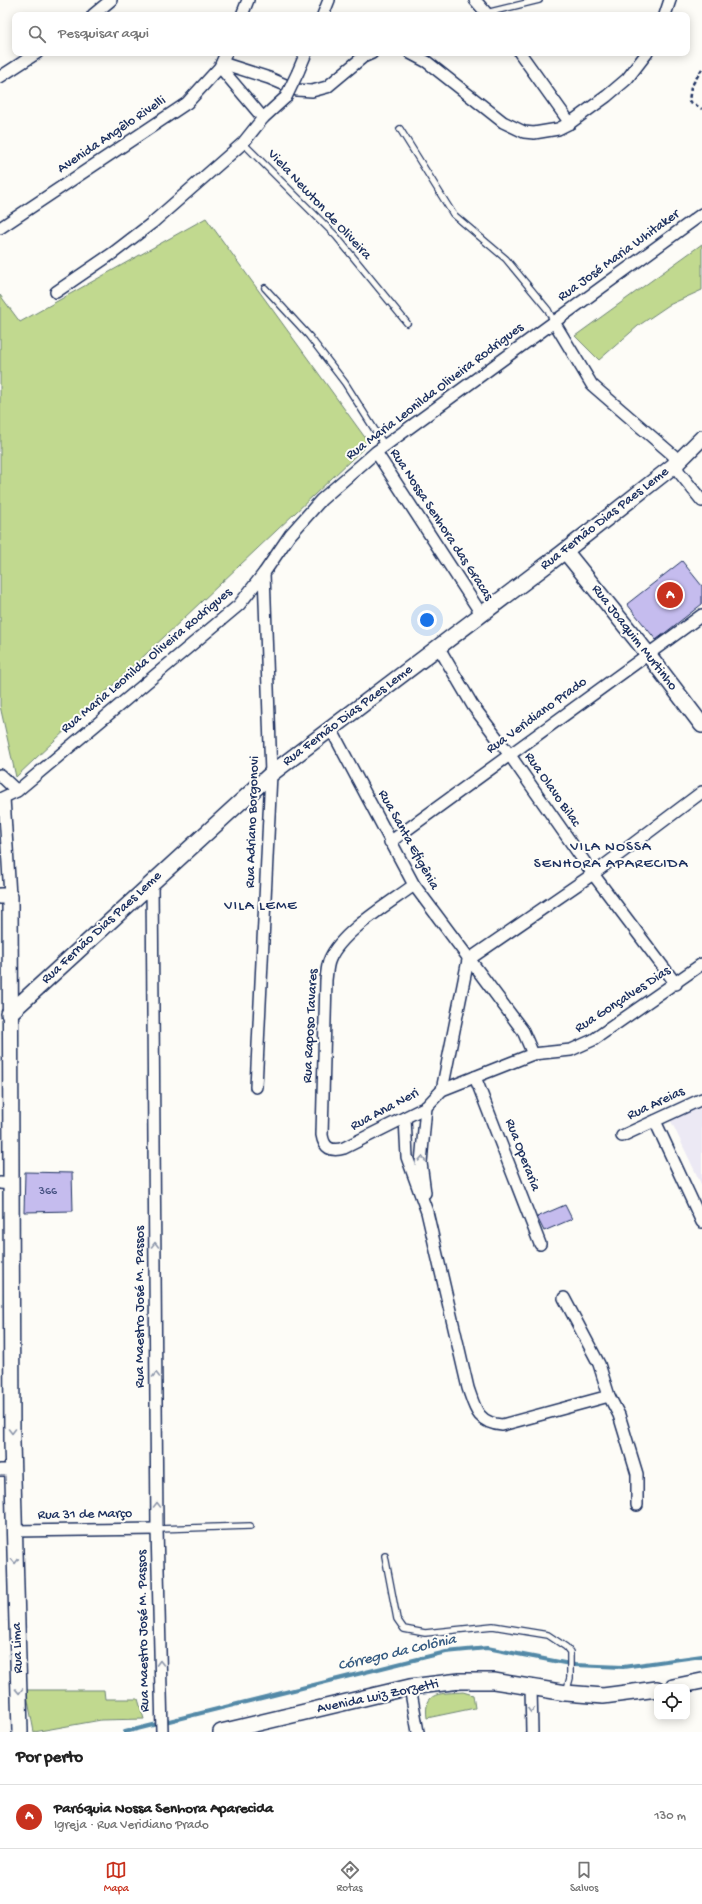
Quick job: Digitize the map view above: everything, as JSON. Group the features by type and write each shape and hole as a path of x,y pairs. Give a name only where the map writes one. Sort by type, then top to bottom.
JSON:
{"main road":[{"name":"Rua Fernão Dias Paes Leme","path":"9,1014 152,881 271,774 565,551 677,463 702,438"},
{"name":"Rua Joaquim Murtinho","path":"565,551 648,654 702,725"},
{"name":"Rua Lima","path":"5,896 9,1014 5,1183 6,1470 14,1531 20,1731"},
{"name":"Avenida Luiz Zorzetti","path":"221,1732 410,1687 467,1681 494,1681 566,1693 603,1696 654,1689"},
{"path":"688,1684 702,1681"}],"street":[{"path":"97,12 111,0"},
{"path":"243,12 248,0"},
{"path":"324,12 329,0"},
{"path":"475,0 485,12"},
{"path":"666,12 670,0"},
{"path":"0,77 32,56"},
{"path":"56,292 113,253 152,223 243,143 263,118 286,98 305,56"},
{"path":"223,61 297,90 312,91 328,87 365,56"},
{"path":"416,56 427,62 512,127 524,132 547,132 570,123 607,96 627,79 645,56"},
{"path":"522,56 570,123"},
{"path":"223,61 263,118"},
{"name":"Avenida Angêlo Rivelli","path":"0,228 187,103 223,61"},
{"name":"Rua José Maria Whitaker","path":"554,322 702,214"},
{"path":"554,322 592,385 673,455 679,472 702,501"},
{"name":"Rua Maria Leonilda Oliveira Rodrigues","path":"1,798 17,791 239,605 295,529 321,500 376,452 554,322"},
{"name":"Rua Nossa Senhora das Gracas","path":"376,452 482,615"},
{"name":"Rua Adriano Borgonovi","path":"256,1087 271,774 264,573"},
{"name":"Rua Veridiano Prado","path":"390,842 702,615"},
{"name":"Rua Olavo Bilac","path":"439,648 473,706 509,754 593,874 676,984"},
{"name":"Rua Santa Efigênia","path":"331,729 414,885 468,960 523,1031 533,1054"},
{"path":"0,775 17,791"},
{"path":"442,1090 468,960 593,874 702,792"},
{"name":"Rua Lima","path":"1,798 5,896"},
{"name":"Rua Maestro José M. Passos","path":"152,881 157,1529 162,1732"},
{"name":"Rua Raposo Tavares","path":"322,1135 326,980 330,960 338,945 350,933 414,885"},
{"name":"Rua Gonçalves Dias","path":"533,1054 571,1050 593,1040 676,984 702,964"},
{"name":"Rua Ana Neri","path":"322,1135 323,1144 329,1150 336,1151 426,1107 442,1090 533,1054"},
{"name":"Rua Operaria","path":"475,1077 540,1244"},
{"name":"Rua Areias","path":"622,1136 702,1099"},
{"path":"426,1107 421,1163 427,1212 468,1388 477,1414 490,1424 502,1425 610,1396"},
{"path":"405,1118 407,1157 427,1212"},
{"path":"655,1120 702,1222"},
{"path":"564,1298 585,1334 599,1364 610,1396 619,1415 637,1474 637,1505"},
{"name":"Rua 31 de Março","path":"14,1531 157,1529"},
{"path":"410,1687 418,1732"},
{"path":"531,1688 532,1732"}],"lane":[{"path":"494,12 539,0"},
{"path":"400,129 453,214 506,259 548,310 554,322"},
{"name":"Viela Newton de Oliveira","path":"243,143 336,236 407,323"},
{"path":"265,288 313,342 345,383 385,446"},
{"path":"157,1529 250,1526"},
{"path":"385,1556 397,1619 404,1629 425,1633 493,1626 548,1636 566,1647 570,1652 570,1678 566,1693"}],"path":[{"path":"702,69 690,87 689,101 702,109"}],"shaded area":[{"path":"702,1106 702,1186 671,1121"}],"green space":[{"path":"206,218 369,443 16,777 0,706 0,295 20,322"},
{"path":"702,244 702,290 669,305 638,326 599,360 575,336"},
{"path":"26,1690 104,1690 105,1699 138,1699 144,1719 101,1720 34,1732"},
{"path":"463,1692 473,1695 475,1708 427,1718 428,1702 431,1698 441,1694"}],"building":[{"path":"682,561 702,586 702,604 656,640 627,604"},
{"path":"25,1172 72,1173 73,1211 24,1212"},
{"path":"565,1205 572,1219 544,1231 537,1217"}],"waterway":[{"name":"Córrego da Colônia","path":"125,1732 446,1652 487,1648 575,1665 623,1667 702,1656"}],"place":[{"name":"Paróquia Nossa Senhora Aparecida","path":"670,595"}],"district":[{"name":"VILA NOSSA SENHORA APARECIDA","path":"611,856"},
{"name":"VILA LEME","path":"261,906"}]}
